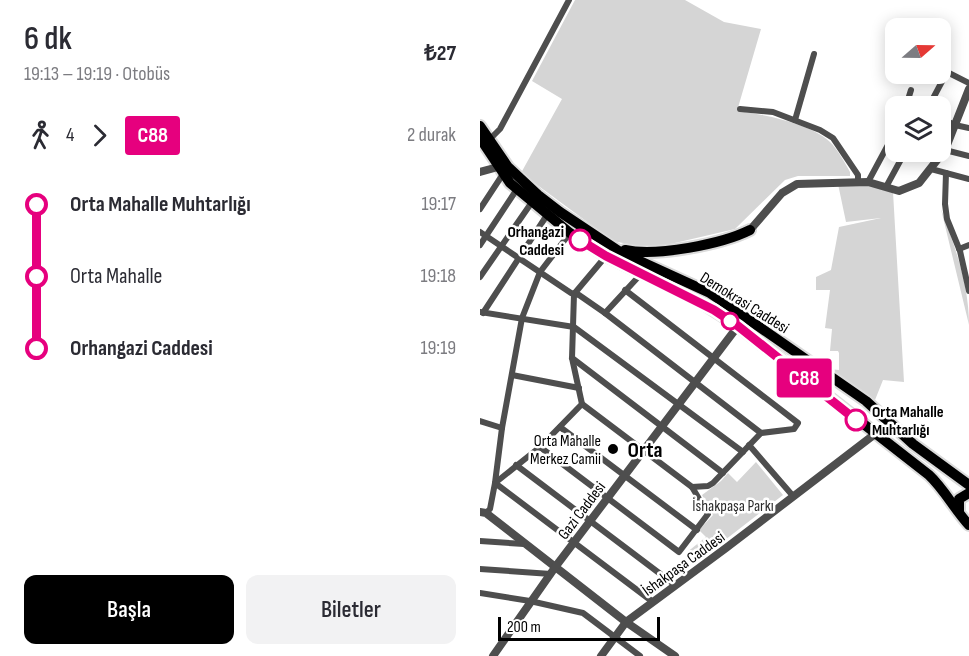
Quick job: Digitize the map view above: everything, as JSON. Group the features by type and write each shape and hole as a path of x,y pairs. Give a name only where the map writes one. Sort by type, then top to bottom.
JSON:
{"main road":[{"name":"Demokrasi Caddesi","path":"480,126 484,144 500,171 517,189 570,233 609,252 654,268 710,293 866,400 913,444 969,485"},
{"name":"Demokrasi Caddesi","path":"484,144 522,181 609,252 641,274 702,303 738,326 929,475 947,494 963,519 969,535"},
{"path":"609,252 646,253 669,250 725,239 750,230"},
{"path":"686,282 667,269 664,263 667,258 732,242 743,237 750,230"},
{"path":"659,282 654,268 657,258 669,250"},
{"path":"732,309 739,318 738,326"},
{"path":"875,434 894,432 913,444"},
{"path":"963,519 957,505 959,500 969,493"}],"street":[{"path":"484,144 500,129 569,0"},
{"path":"795,120 814,54"},
{"path":"934,96 947,72 969,83"},
{"path":"909,96 911,90"},
{"path":"951,135 969,90"},
{"path":"740,109 773,112 820,130 833,138 858,175 858,182"},
{"path":"951,123 969,128"},
{"path":"868,182 885,150"},
{"path":"951,152 969,156"},
{"path":"886,187 900,162"},
{"path":"750,230 789,188 797,184 868,182 899,191 919,183 936,162"},
{"path":"931,169 969,178"},
{"path":"480,172 500,171"},
{"path":"480,209 500,171"},
{"path":"946,173 947,219 959,249 969,291"},
{"path":"480,245 483,234 517,189"},
{"path":"480,277 532,202"},
{"path":"547,215 482,313 574,327 743,452"},
{"path":"570,233 540,272 522,318 490,509 483,513 556,566 626,622 675,656"},
{"path":"483,234 605,313 761,433"},
{"path":"959,249 969,245"},
{"path":"540,447 679,552 708,514 692,487 582,404 572,358 574,294 609,252"},
{"path":"605,313 641,274"},
{"path":"625,290 798,423 794,429 761,433 708,486 692,487"},
{"name":"Gazi Caddesi","path":"493,656 550,574 738,326"},
{"path":"572,358 723,473"},
{"path":"512,375 579,388"},
{"path":"495,483 540,447 582,404"},
{"path":"480,421 502,428"},
{"path":"560,427 697,530"},
{"name":"İshakpaşa Caddesi","path":"602,656 626,622 875,434"},
{"path":"749,445 793,495"},
{"path":"516,465 675,585"},
{"path":"495,483 653,602"},
{"path":"480,541 527,544"},
{"path":"480,570 550,574"},
{"path":"480,600 482,594 530,601 582,613 640,656"}],"green space":[{"path":"575,0 685,0 724,22 761,29 737,111 774,117 824,137 835,147 850,172 850,176 798,176 785,180 735,229 662,246 643,247 613,241 521,173 562,99 532,81"},
{"path":"838,184 868,185 893,192 904,382 883,380 875,400 829,369 839,370 839,353 830,351 832,329 825,328 830,290 816,290 816,277 831,270 839,227 881,218 846,222"},
{"path":"941,209 964,280 969,325"},
{"name":"İshakpaşa Parkı","path":"756,462 783,495 694,564 686,553 706,537 699,530 713,515 702,495 728,473 737,482"}],"bus line":[{"name":"C88","path":"580,240 606,256 714,310 738,326 856,420"}],"place":[{"name":"Orhangazi Caddesi","path":"580,240"},
{"name":"Orta Mahalle Muhtarlığı","path":"856,420"},
{"name":"Orta Mahalle Merkez Camii","path":"613,449"}],"district":[{"name":"Orta","path":"645,449"}]}
